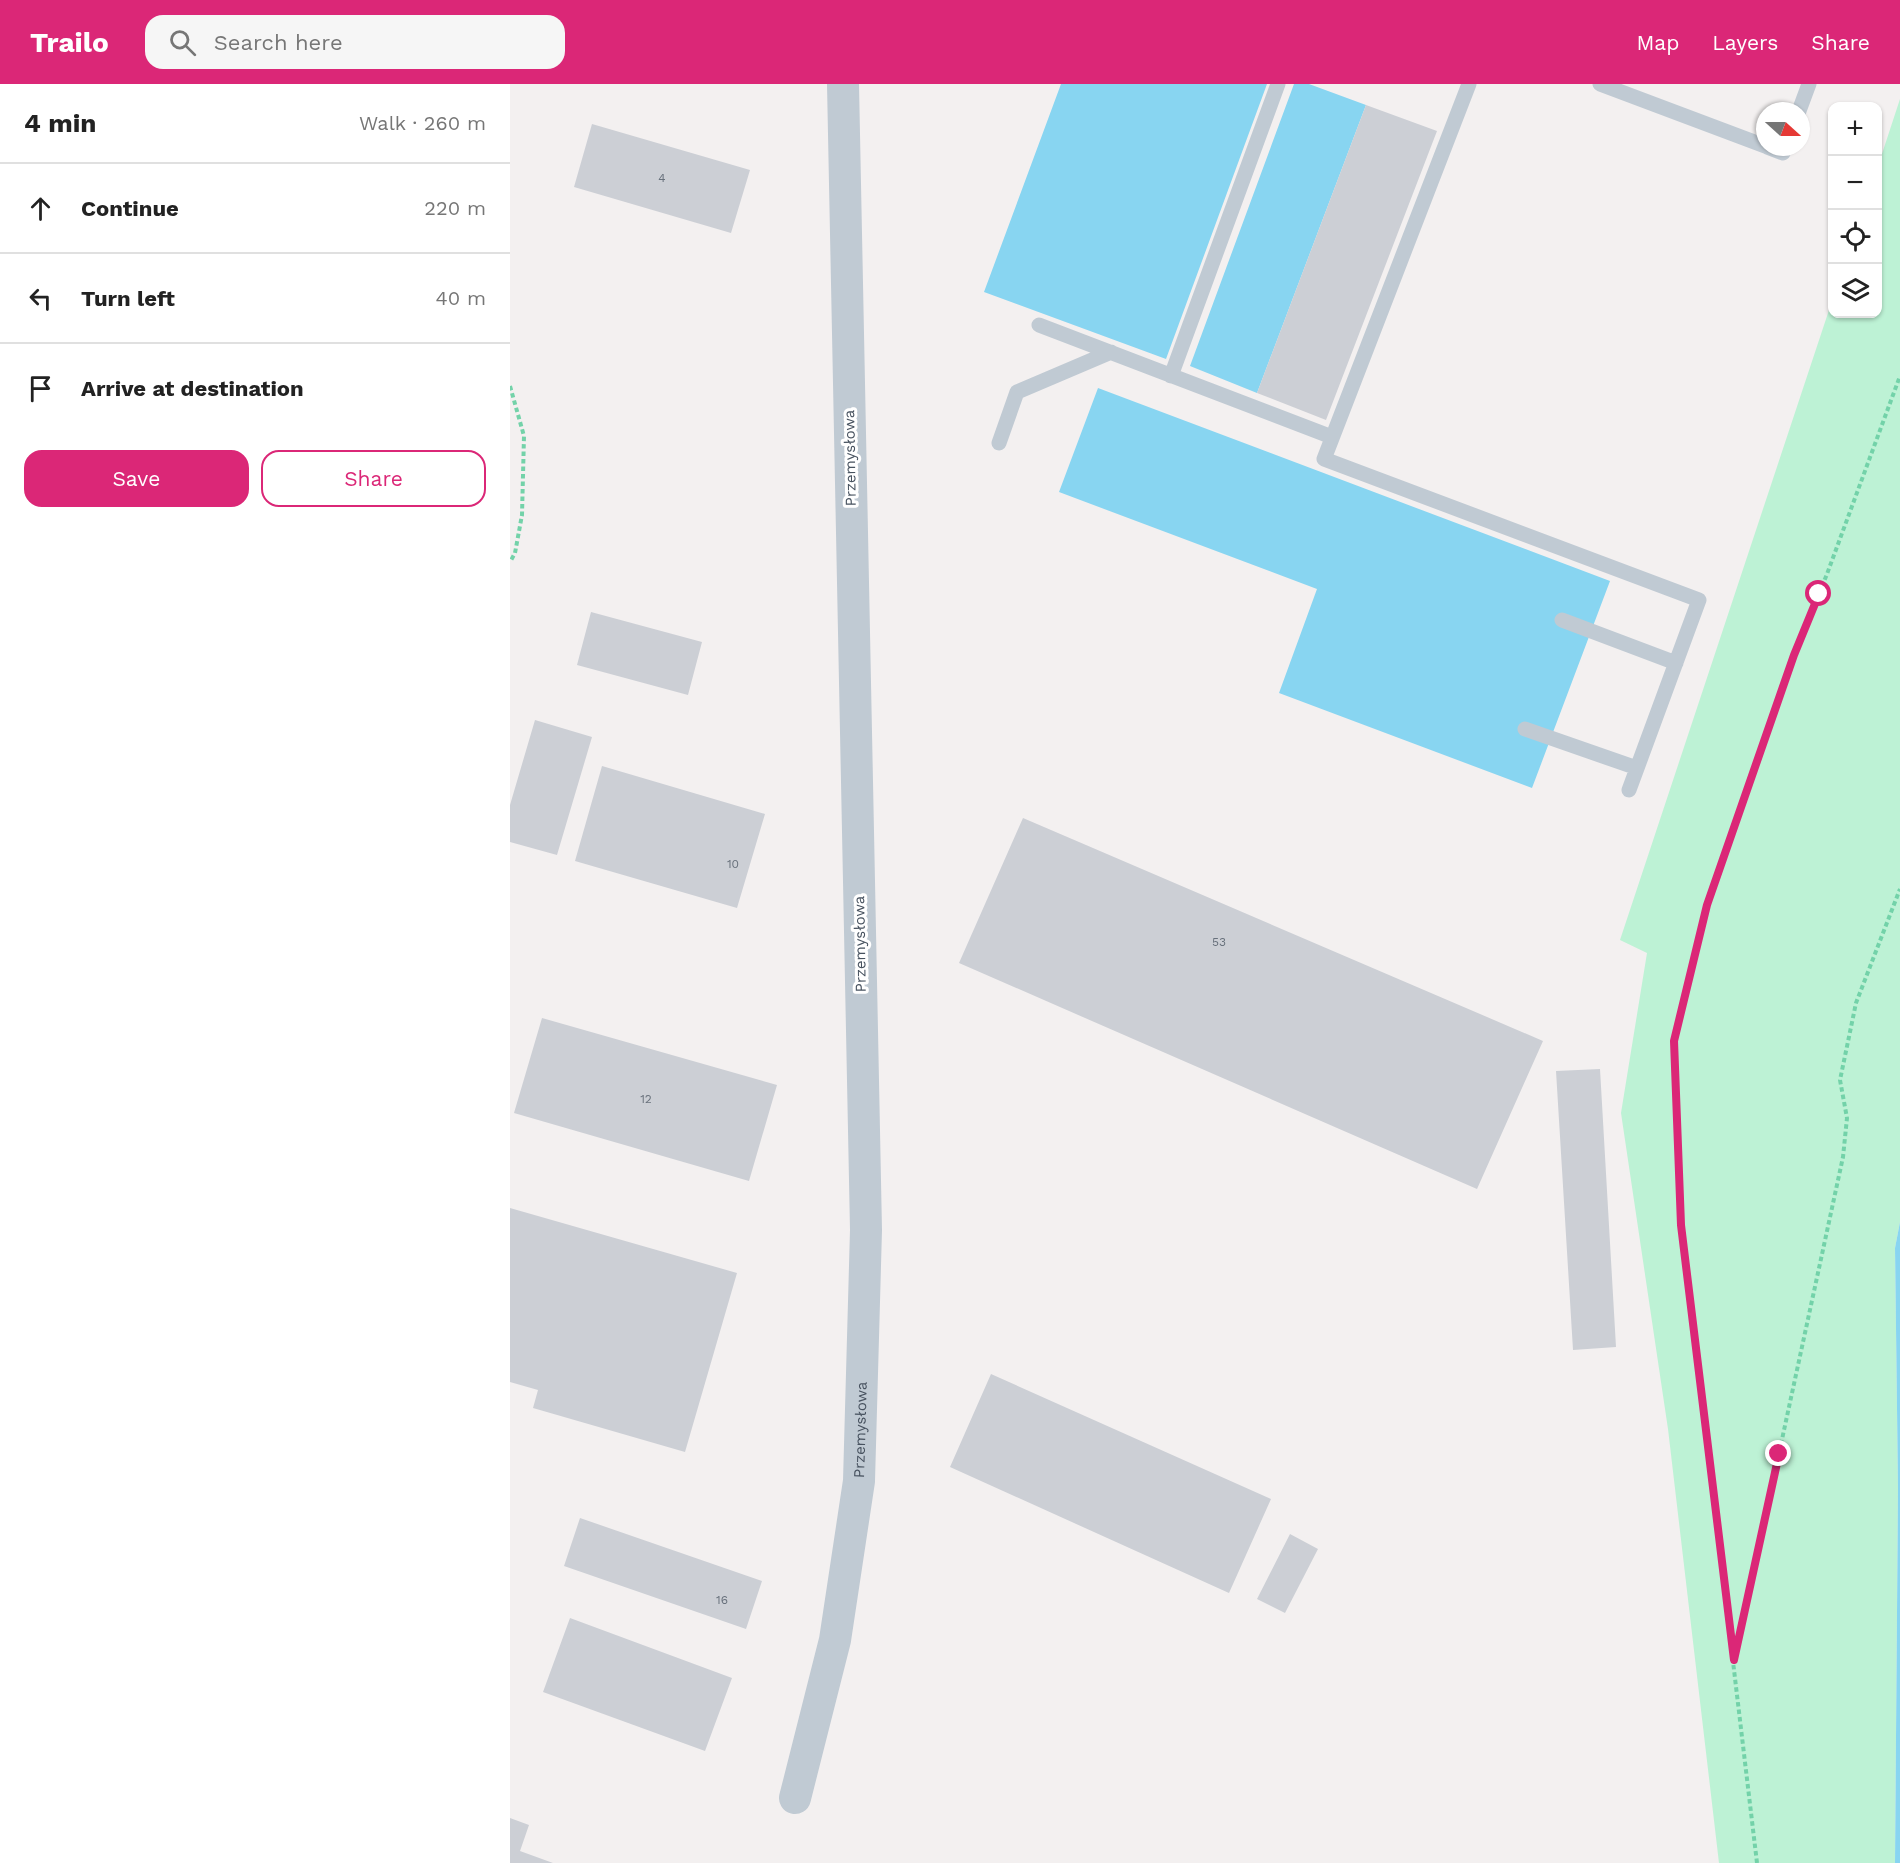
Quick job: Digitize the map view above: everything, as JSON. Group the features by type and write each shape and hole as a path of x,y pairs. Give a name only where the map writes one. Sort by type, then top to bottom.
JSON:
{"street":[{"name":"Przemysłowa","path":"795,1798 835,1640 859,1481 866,1230 843,84"}],"lane":[{"path":"1171,376 1278,84"},
{"path":"1469,84 1324,459 1699,600 1629,790"},
{"path":"1600,84 1756,143"},
{"path":"1802,102 1809,84"},
{"path":"1039,325 1332,437"},
{"path":"999,443 1017,392 1111,352"},
{"path":"1562,620 1676,663"},
{"path":"1525,729 1637,768"}],"path":[{"path":"1757,1863 1681,1225 1674,1041 1711,894 1794,655 1827,574 1900,376"},
{"path":"510,386 524,436 522,515 515,553 510,562"},
{"path":"1734,1660 1843,1156 1847,1118 1840,1080 1844,1058 1856,1004 1900,889"}],"green space":[{"path":"1900,99 1900,1222 1895,1248 1898,1488 1895,1863 1719,1863 1668,1429 1621,1113 1647,953 1620,940 1828,313 1828,318 1882,318 1882,154"}],"water":[{"path":"1061,84 1267,84 1166,359 984,292"},
{"path":"1294,84 1309,84 1366,105 1257,393 1190,366"},
{"path":"1098,388 1610,581 1532,788 1279,693 1317,589 1059,492"},
{"path":"1900,1222 1900,1863 1895,1863 1898,1488 1895,1248"}],"building":[{"path":"1366,105 1437,131 1326,420 1257,393"},
{"path":"592,124 750,170 731,233 574,187"},
{"path":"591,612 702,642 688,695 577,665"},
{"path":"535,720 592,737 557,855 510,842 510,805"},
{"path":"602,766 765,814 737,908 575,861"},
{"path":"1023,818 1543,1041 1477,1189 959,963"},
{"path":"542,1018 777,1085 749,1181 514,1113"},
{"path":"1600,1069 1616,1347 1573,1350 1556,1071"},
{"path":"510,1208 737,1273 685,1452 533,1408 538,1390 510,1382"},
{"path":"991,1374 1271,1499 1229,1593 950,1467"},
{"path":"580,1518 762,1581 746,1629 564,1566"},
{"path":"1290,1534 1318,1549 1285,1613 1257,1599"},
{"path":"570,1618 732,1678 705,1751 543,1692"},
{"path":"510,1818 529,1825 520,1851 553,1863 510,1863"}],"route":[{"path":"1779,1454 1734,1660 1681,1225 1674,1041 1707,905 1794,655 1819,594"}]}
